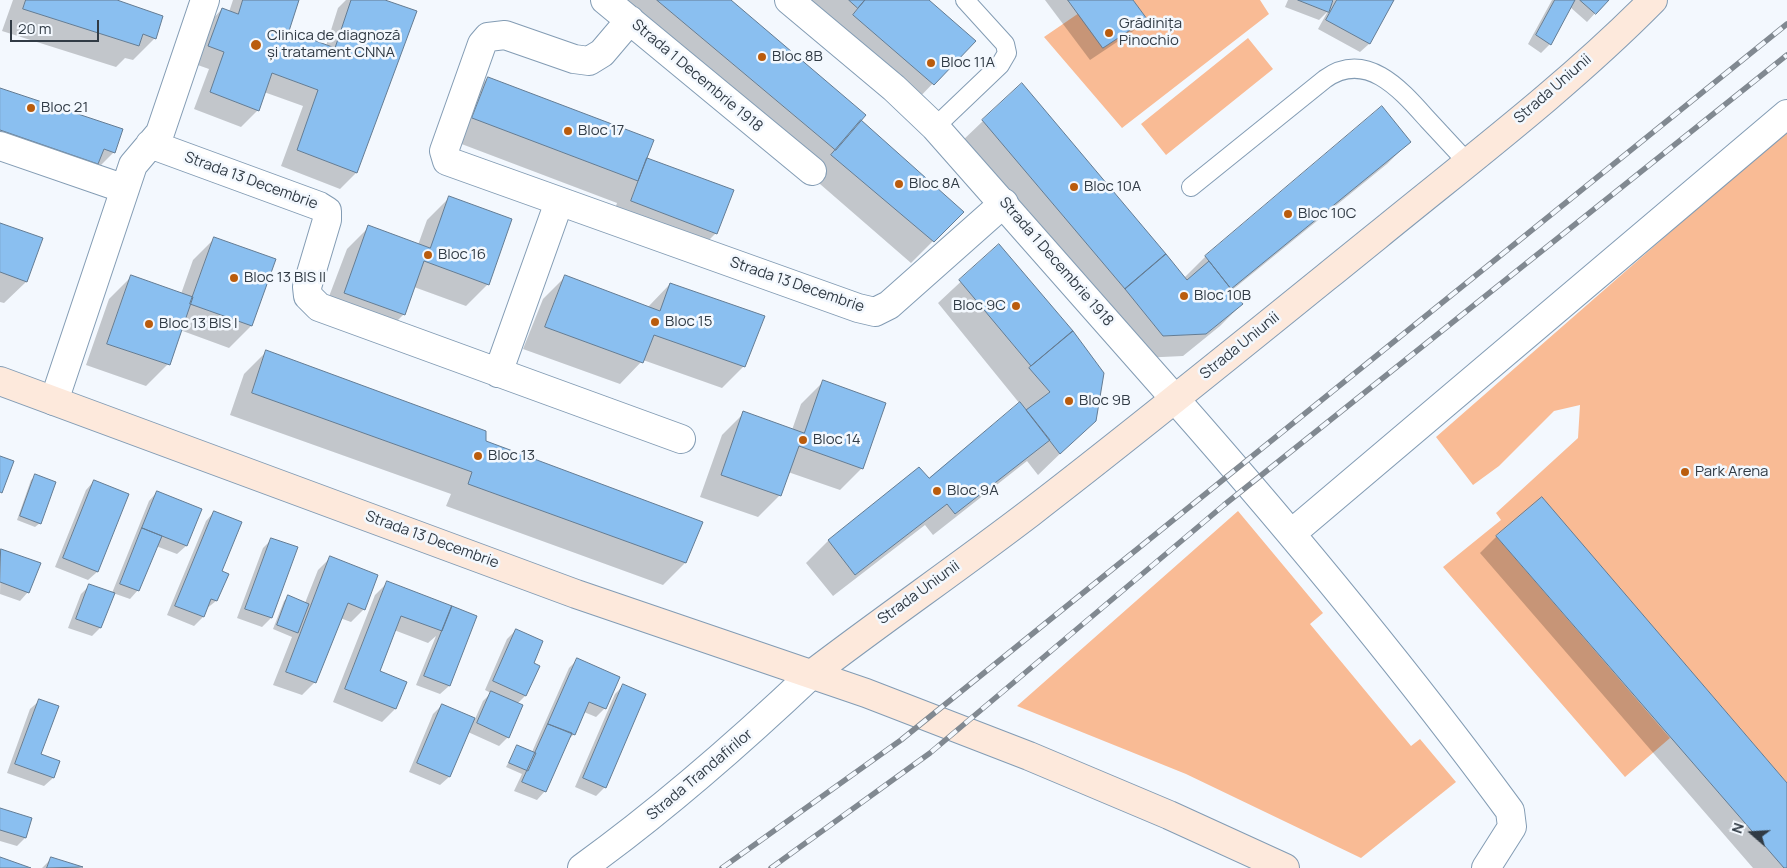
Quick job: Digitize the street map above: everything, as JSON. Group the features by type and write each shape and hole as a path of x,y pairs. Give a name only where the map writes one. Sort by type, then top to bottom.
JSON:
{"main road":[{"name":"Strada Uniunii","path":"812,674 894,611 1026,516 1175,399 1467,162 1571,75 1652,0"},
{"name":"Strada 13 Decembrie","path":"0,381 576,594 812,674 1029,756 1169,814 1285,868"}],"street":[{"path":"54,400 125,188 135,162 163,126 206,0"},
{"name":"Strada 1 Decembrie 1918","path":"605,0 812,171"},
{"name":"Strada 1 Decembrie 1918","path":"789,0 894,88 936,126 1292,533 1437,712 1510,811 1512,827 1486,868"},
{"name":"Strada 13 Decembrie","path":"630,20 602,53 589,61 574,59 505,35 492,35 482,44 444,155 451,163 858,308 875,312 889,305 1004,203"},
{"path":"1292,533 1787,114"},
{"name":"Strada 13 Decembrie","path":"150,144 319,206 327,212 327,220 308,287 308,296 314,304 681,439"},
{"path":"0,146 125,188"},
{"path":"498,373 559,202"},
{"name":"Strada Trandafirilor","path":"582,868 678,795 758,726 812,674"}],"lane":[{"path":"936,126 1000,65 1007,53 1005,44 965,0"},
{"path":"1192,187 1325,79 1339,72 1350,71 1370,71 1390,81 1404,93 1467,162"}],"shaded area":[{"path":"1133,0 1260,0 1269,14 1122,128 1044,37 1079,13 1104,47 1146,19"},
{"path":"1248,38 1273,69 1166,155 1141,124"},
{"path":"1787,130 1787,783 1542,498 1496,536 1670,738 1625,777 1443,567 1501,520 1496,513 1578,438 1580,405 1554,411 1499,466 1473,485 1436,437"},
{"path":"1238,511 1323,613 1310,624 1411,746 1420,739 1456,782 1361,858 1186,774 1017,706"}],"building":[{"path":"26,0 117,0 163,16 156,39 143,34 139,46 23,9"},
{"path":"243,0 299,0 289,31 335,48 351,0 385,0 417,11 357,173 297,150 318,90 272,73 259,111 210,92 224,52 208,46 222,8 238,14"},
{"name":"Bloc 8B","path":"657,0 731,0 866,115 836,150"},
{"path":"849,0 865,0 858,8"},
{"name":"Bloc 11A","path":"865,0 929,0 976,41 934,85 853,15"},
{"name":"Grădinița Pinochio","path":"1068,0 1133,0 1147,19 1103,48"},
{"path":"1298,0 1333,0 1329,12"},
{"path":"1337,0 1394,0 1370,44 1326,20"},
{"path":"1555,0 1575,0 1551,45 1536,35"},
{"path":"1580,0 1609,0 1596,14"},
{"name":"Bloc 17","path":"488,77 654,140 638,181 472,118"},
{"name":"Bloc 10A","path":"1022,83 1166,254 1125,289 982,120"},
{"name":"Bloc 21","path":"0,88 123,129 115,153 104,149 98,164 0,130"},
{"name":"Bloc 10C","path":"1382,106 1411,142 1231,289 1205,256"},
{"name":"Bloc 8A","path":"861,120 964,212 934,242 831,155"},
{"path":"647,158 734,190 717,234 631,201"},
{"name":"Bloc 16","path":"449,196 512,219 489,285 424,261 405,315 344,293 368,225 430,248"},
{"path":"0,223 43,238 27,282 0,272"},
{"name":"Bloc 13 BIS II","path":"214,237 276,259 252,326 190,304"},
{"name":"Bloc 9C","path":"999,244 1073,331 1031,366 959,280"},
{"name":"Bloc 10B","path":"1166,254 1187,280 1209,261 1243,304 1206,334 1163,336 1125,289"},
{"name":"Bloc 13 BIS I","path":"131,275 193,297 170,365 107,344"},
{"name":"Bloc 15","path":"565,275 660,311 670,283 765,316 745,367 654,335 643,363 545,327"},
{"name":"Bloc 9B","path":"1073,331 1104,373 1096,421 1060,454 1026,410 1050,392 1029,368"},
{"name":"Bloc 13","path":"266,350 486,431 486,441 703,522 686,563 468,484 472,472 252,393"},
{"name":"Bloc 14","path":"823,380 886,403 863,469 799,446 781,496 721,475 743,411 804,433"},
{"name":"Bloc 9A","path":"1020,402 1050,440 955,514 947,504 855,575 828,540 919,467 929,478"},
{"path":"0,456 14,461 2,493 0,492"},
{"path":"35,474 56,482 41,524 20,516"},
{"path":"94,480 129,494 98,572 63,558"},
{"path":"157,491 202,509 187,546 142,528"},
{"path":"1542,497 1787,783 1787,868 1784,868 1496,536"},
{"path":"214,511 242,522 222,571 229,574 217,601 211,599 204,617 175,606"},
{"path":"142,528 162,536 139,591 120,584"},
{"path":"271,538 298,547 272,618 245,609"},
{"path":"1,549 41,563 29,593 0,582"},
{"path":"330,556 378,575 365,610 348,603 316,683 286,672"},
{"path":"387,581 452,606 442,631 401,616 380,671 407,682 396,709 345,689"},
{"path":"89,584 115,593 101,628 76,619"},
{"path":"288,595 309,604 298,633 277,625"},
{"path":"452,606 477,616 450,686 424,676"},
{"path":"516,629 543,641 534,663 540,666 526,696 493,681"},
{"path":"577,658 620,677 606,709 589,702 575,735 548,724"},
{"path":"623,684 646,694 606,788 583,778"},
{"path":"491,691 523,705 509,738 477,723"},
{"path":"39,699 59,706 41,754 60,761 54,778 15,764"},
{"path":"442,704 475,718 450,777 417,763"},
{"path":"548,724 572,733 546,792 522,782"},
{"path":"517,745 536,753 528,771 509,763"},
{"path":"0,808 32,818 26,838 0,830"},
{"path":"0,857 31,868 0,868"},
{"path":"51,857 83,867 47,868"}],"railway":[{"path":"722,868 901,740 1787,24"},
{"path":"771,868 930,753 1224,505 1787,55"}],"place":[{"name":"Grădinița Pinochio","path":"1109,33"},
{"name":"Clinica de diagnoză și tratament CNNA","path":"256,45"},
{"name":"Bloc 8B","path":"762,57"},
{"name":"Bloc 11A","path":"931,63"},
{"name":"Bloc 21","path":"31,108"},
{"name":"Bloc 17","path":"568,131"},
{"name":"Bloc 8A","path":"899,184"},
{"name":"Bloc 10A","path":"1074,187"},
{"name":"Bloc 10C","path":"1288,214"},
{"name":"Bloc 16","path":"428,255"},
{"name":"Bloc 13 BIS II","path":"234,278"},
{"name":"Bloc 10B","path":"1184,296"},
{"name":"Bloc 9C","path":"1016,306"},
{"name":"Bloc 15","path":"655,322"},
{"name":"Bloc 13 BIS I","path":"149,324"},
{"name":"Bloc 9B","path":"1069,401"},
{"name":"Bloc 14","path":"803,440"},
{"name":"Bloc 13","path":"478,456"},
{"name":"Park Arena","path":"1685,472"},
{"name":"Bloc 9A","path":"937,491"}]}
